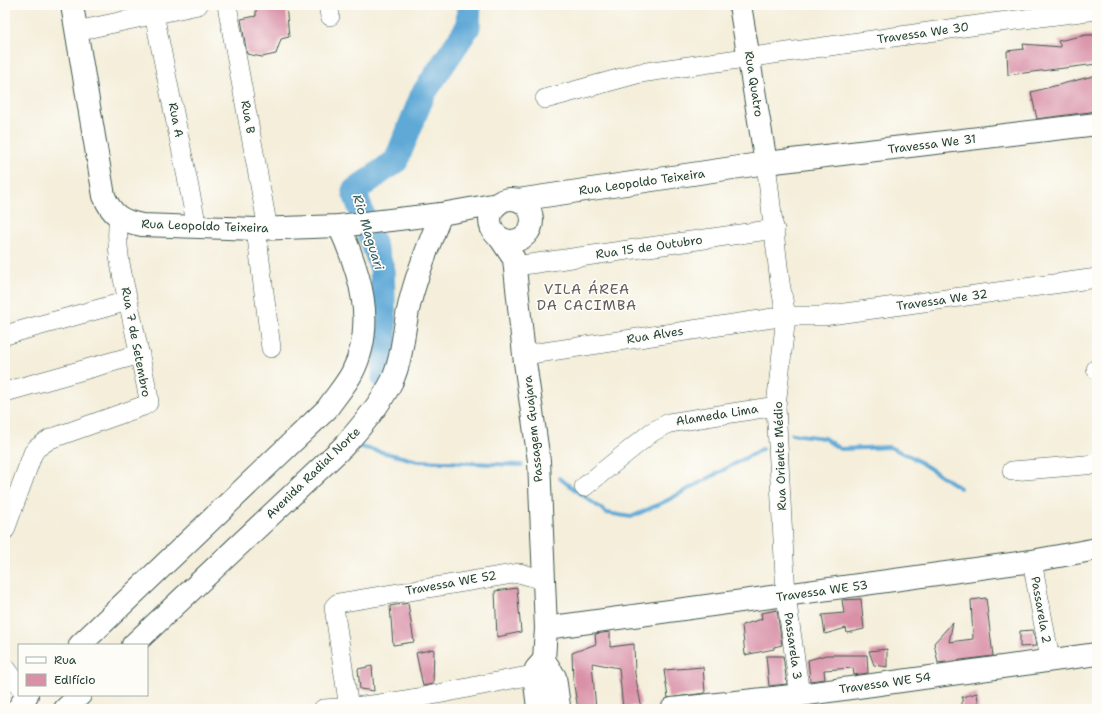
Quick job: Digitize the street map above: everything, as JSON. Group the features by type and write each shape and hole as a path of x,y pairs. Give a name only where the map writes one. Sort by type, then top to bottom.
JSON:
{"main road":[{"name":"Rua Leopoldo Teixeira","path":"72,5 104,196 109,208 119,217 130,223 142,225 262,229 345,225 441,214 508,202 766,164"},
{"name":"Rua Quatro","path":"740,5 750,58 766,164"},
{"name":"Travessa We 31","path":"766,164 1097,124"},
{"path":"508,202 528,207 531,213 532,226 525,236 512,241 497,234 491,226 491,214 508,202"},
{"name":"Rua Leopoldo Teixeira","path":"441,214 497,234"},
{"name":"Avenida Radial Norte","path":"134,644 343,447 362,425 383,396 397,366 414,286 441,214"},
{"path":"81,644 328,409 352,373 361,347 365,314 362,287 345,225"},
{"name":"Passagem Guajara","path":"497,234 514,259 520,272"},
{"name":"Passagem Guajara","path":"525,236 520,272 524,355 538,461 546,628 539,668"},
{"name":"Travessa WE 53","path":"546,628 1032,561 1097,549"},
{"name":"Travessa WE 54","path":"672,709 800,695 1050,659 1097,654"},
{"path":"539,668 555,677 549,708"},
{"path":"65,709 79,696"}],"street":[{"path":"77,31 198,5"},
{"name":"Rua B","path":"227,5 262,229 270,348"},
{"name":"Travessa We 30","path":"545,99 640,73 1097,10"},
{"name":"Rua A","path":"154,14 197,227"},
{"name":"Rua Oriente Médio","path":"766,164 775,229 780,283 786,316 776,406 786,596"},
{"name":"Rua 7 de Setembro","path":"5,530 31,463 33,453 37,448 50,439 144,406 148,403 149,399 140,354 117,252 116,233 119,217"},
{"name":"Rua 15 de Outubro","path":"520,272 775,229"},
{"name":"Travessa We 32","path":"786,316 823,316 1097,278"},
{"path":"5,335 128,301"},
{"name":"Rua Alves","path":"524,355 786,316"},
{"path":"5,392 140,354"},
{"name":"Alameda Lima","path":"584,487 652,432 669,423 776,406"},
{"path":"1012,471 1097,464"},
{"name":"Passarela 2","path":"1032,561 1050,659"},
{"name":"Travessa WE 52","path":"349,708 334,607 338,603 519,573 544,580"},
{"name":"Passarela 3","path":"786,596 800,695"},
{"path":"5,667 18,688"},
{"path":"323,709 349,708 452,691 539,668"}],"building":[{"path":"286,5 289,37 281,39 276,54 262,57 247,54 241,19 256,16 256,7"},
{"path":"1086,35 1097,35 1097,64 1008,75 1007,51 1024,49 1023,44 1061,47 1058,41"},
{"path":"1097,75 1097,111 1037,119 1031,92"},
{"path":"517,588 521,632 497,637 495,591"},
{"path":"986,598 993,656 938,663 934,643 953,622 949,642 973,639 971,600"},
{"path":"861,599 864,629 847,633 846,628 825,634 822,615 844,613 842,600"},
{"path":"408,603 414,642 393,645 390,606"},
{"path":"777,610 782,645 774,647 774,649 745,655 742,625 762,619 761,613"},
{"path":"1033,630 1036,646 1020,647 1020,631"},
{"path":"610,632 610,647 634,644 635,674 641,704 623,709 619,668 592,663 596,709 578,709 573,680 572,653 596,644 595,634"},
{"path":"434,649 433,684 423,686 416,653"},
{"path":"887,649 887,667 874,665 869,651"},
{"path":"826,655 867,655 868,673 854,675 853,668 824,670 825,679 810,681 808,660"},
{"path":"766,656 783,656 787,684 769,686"},
{"path":"372,666 374,691 360,689 358,669"},
{"path":"703,667 705,693 668,698 664,670"},
{"path":"977,693 979,709 962,709 962,697"}],"waterway":[{"name":"Rio Maguari","path":"384,379 385,352 382,268 354,191 396,161 423,94 468,27 469,5"},
{"path":"792,434 824,438 840,449 889,447 912,457 960,488"},
{"path":"353,445 418,461 522,465"},
{"path":"559,478 607,513 631,517 666,501 762,449"}],"district":[{"name":"VILA ÁREA DA CACIMBA","path":"587,298"}]}
